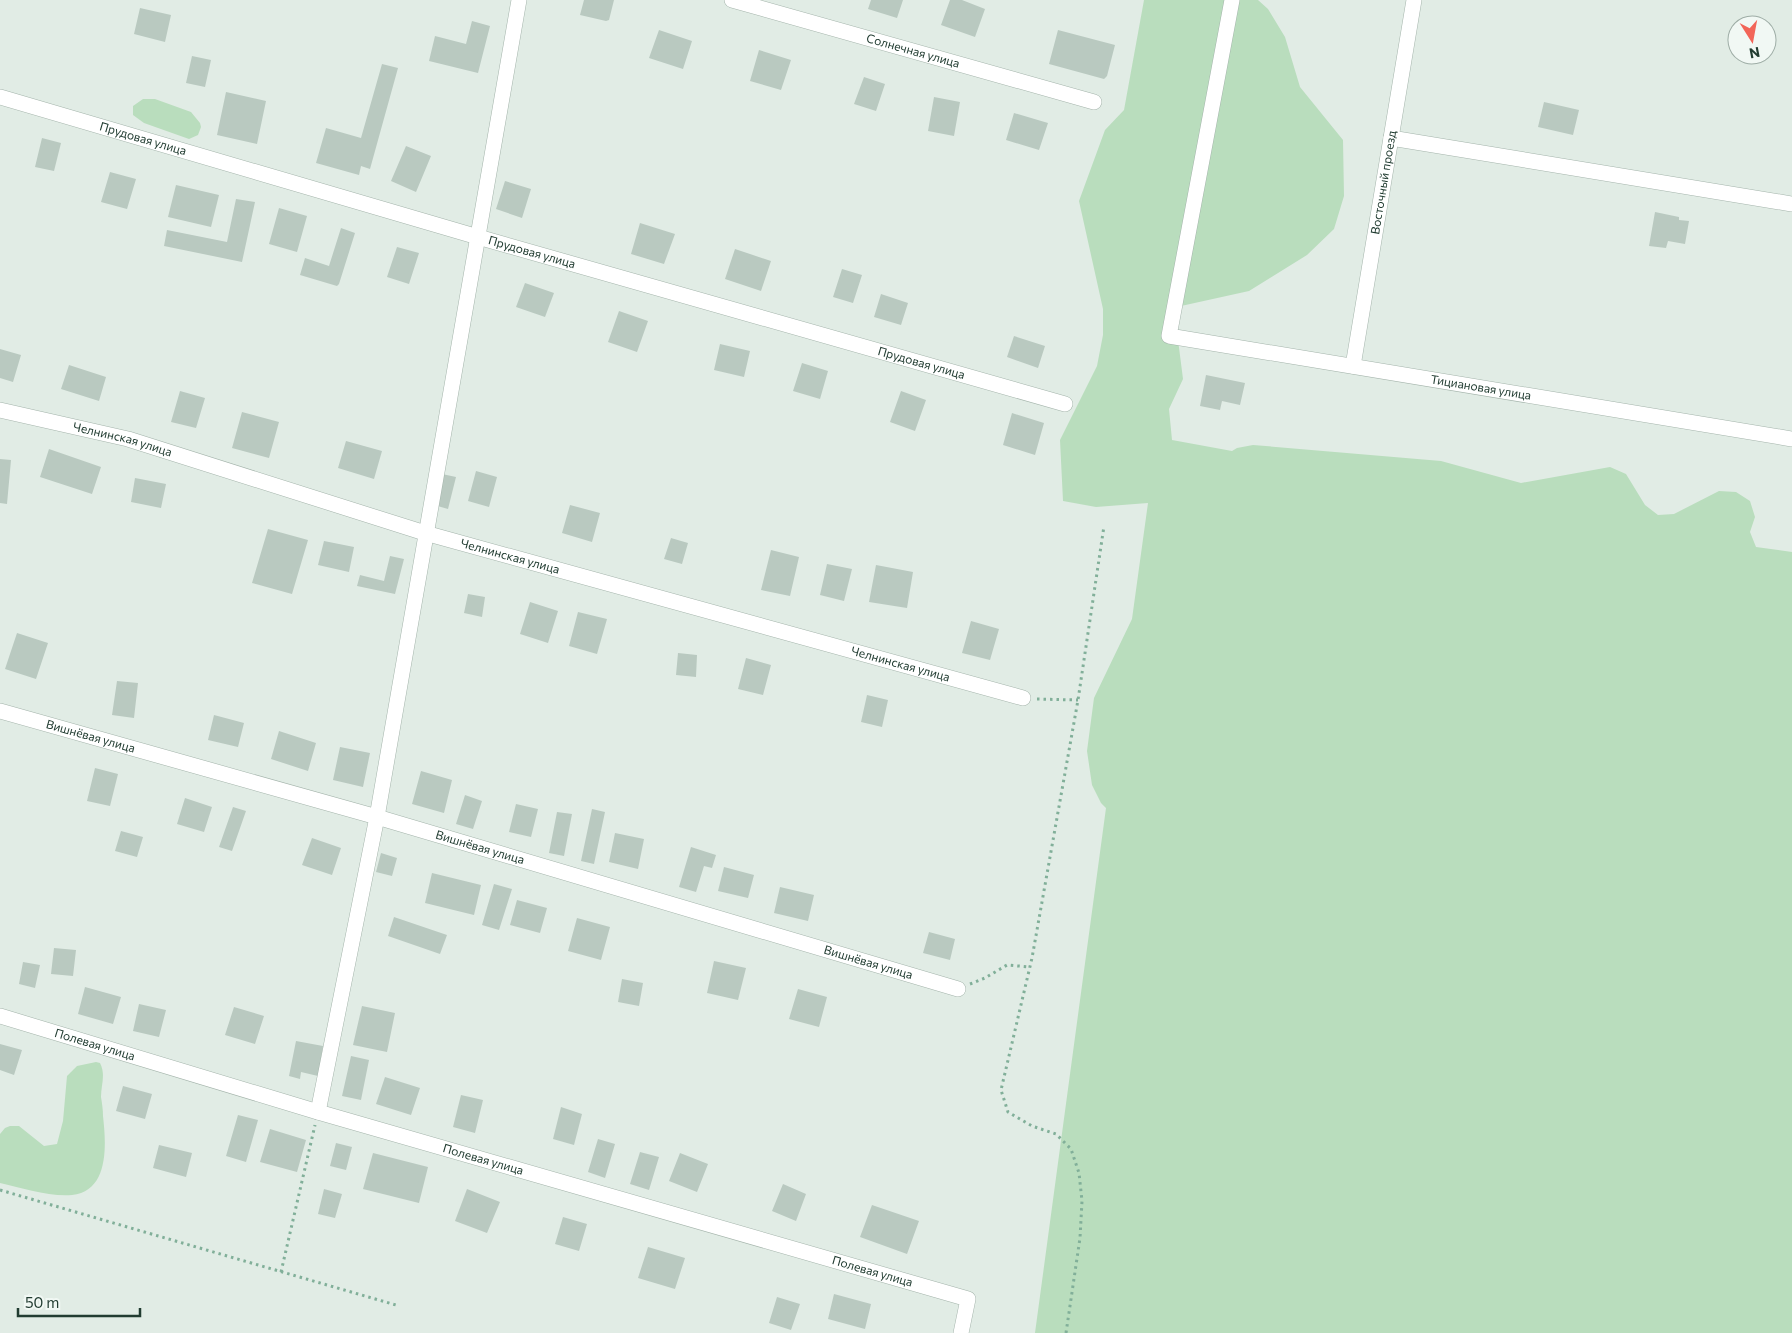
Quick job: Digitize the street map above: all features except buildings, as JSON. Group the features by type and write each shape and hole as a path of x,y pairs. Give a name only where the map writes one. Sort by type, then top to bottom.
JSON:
{"street":[{"path":"318,1112 377,817 519,0"},
{"name":"Солнечная улица","path":"732,0 1094,102"},
{"name":"Тициановая улица","path":"1232,0 1169,336 1792,439"},
{"name":"Восточный проезд","path":"1353,366 1414,0"},
{"name":"Прудовая улица","path":"0,97 478,237 1065,404"},
{"path":"1391,138 1792,204"},
{"name":"Челнинская улица","path":"0,410 128,439 425,533 1023,698"},
{"name":"Вишнёвая улица","path":"0,711 377,817 958,988"},
{"name":"Полевая улица","path":"0,1016 318,1112 968,1299 960,1333"}],"path":[{"path":"1066,1333 1080,1238 1082,1201 1079,1173 1071,1149 1056,1134 1032,1126 1008,1112 1001,1090 1030,967 1078,700 1104,526"},
{"path":"1023,698 1078,700"},
{"path":"958,988 986,978 1007,965 1030,967"},
{"path":"281,1272 318,1112"},
{"path":"0,1190 396,1306"}],"green space":[{"path":"1144,0 1258,0 1268,9 1285,37 1300,87 1343,140 1344,196 1334,229 1307,255 1249,291 1181,306 1176,324 1183,379 1169,409 1172,440 1232,451 1237,448 1253,445 1441,461 1521,483 1610,467 1626,474 1645,505 1658,515 1674,514 1719,491 1736,492 1750,501 1755,517 1750,532 1756,547 1792,552 1792,1333 1035,1333 1106,808 1101,803 1092,785 1087,751 1094,698 1132,619 1148,503 1096,507 1063,501 1060,440 1097,366 1103,335 1103,309 1079,201 1105,130 1124,110"},
{"path":"143,99 155,99 191,112 200,123 201,127 198,135 189,139 144,123 133,115 133,106"},
{"path":"96,1062 100,1063 103,1072 101,1097 105,1152 99,1175 93,1185 84,1192 72,1195 54,1195 0,1183 0,1134 5,1128 19,1126 44,1146 57,1144 63,1121 67,1076 77,1066"}]}
